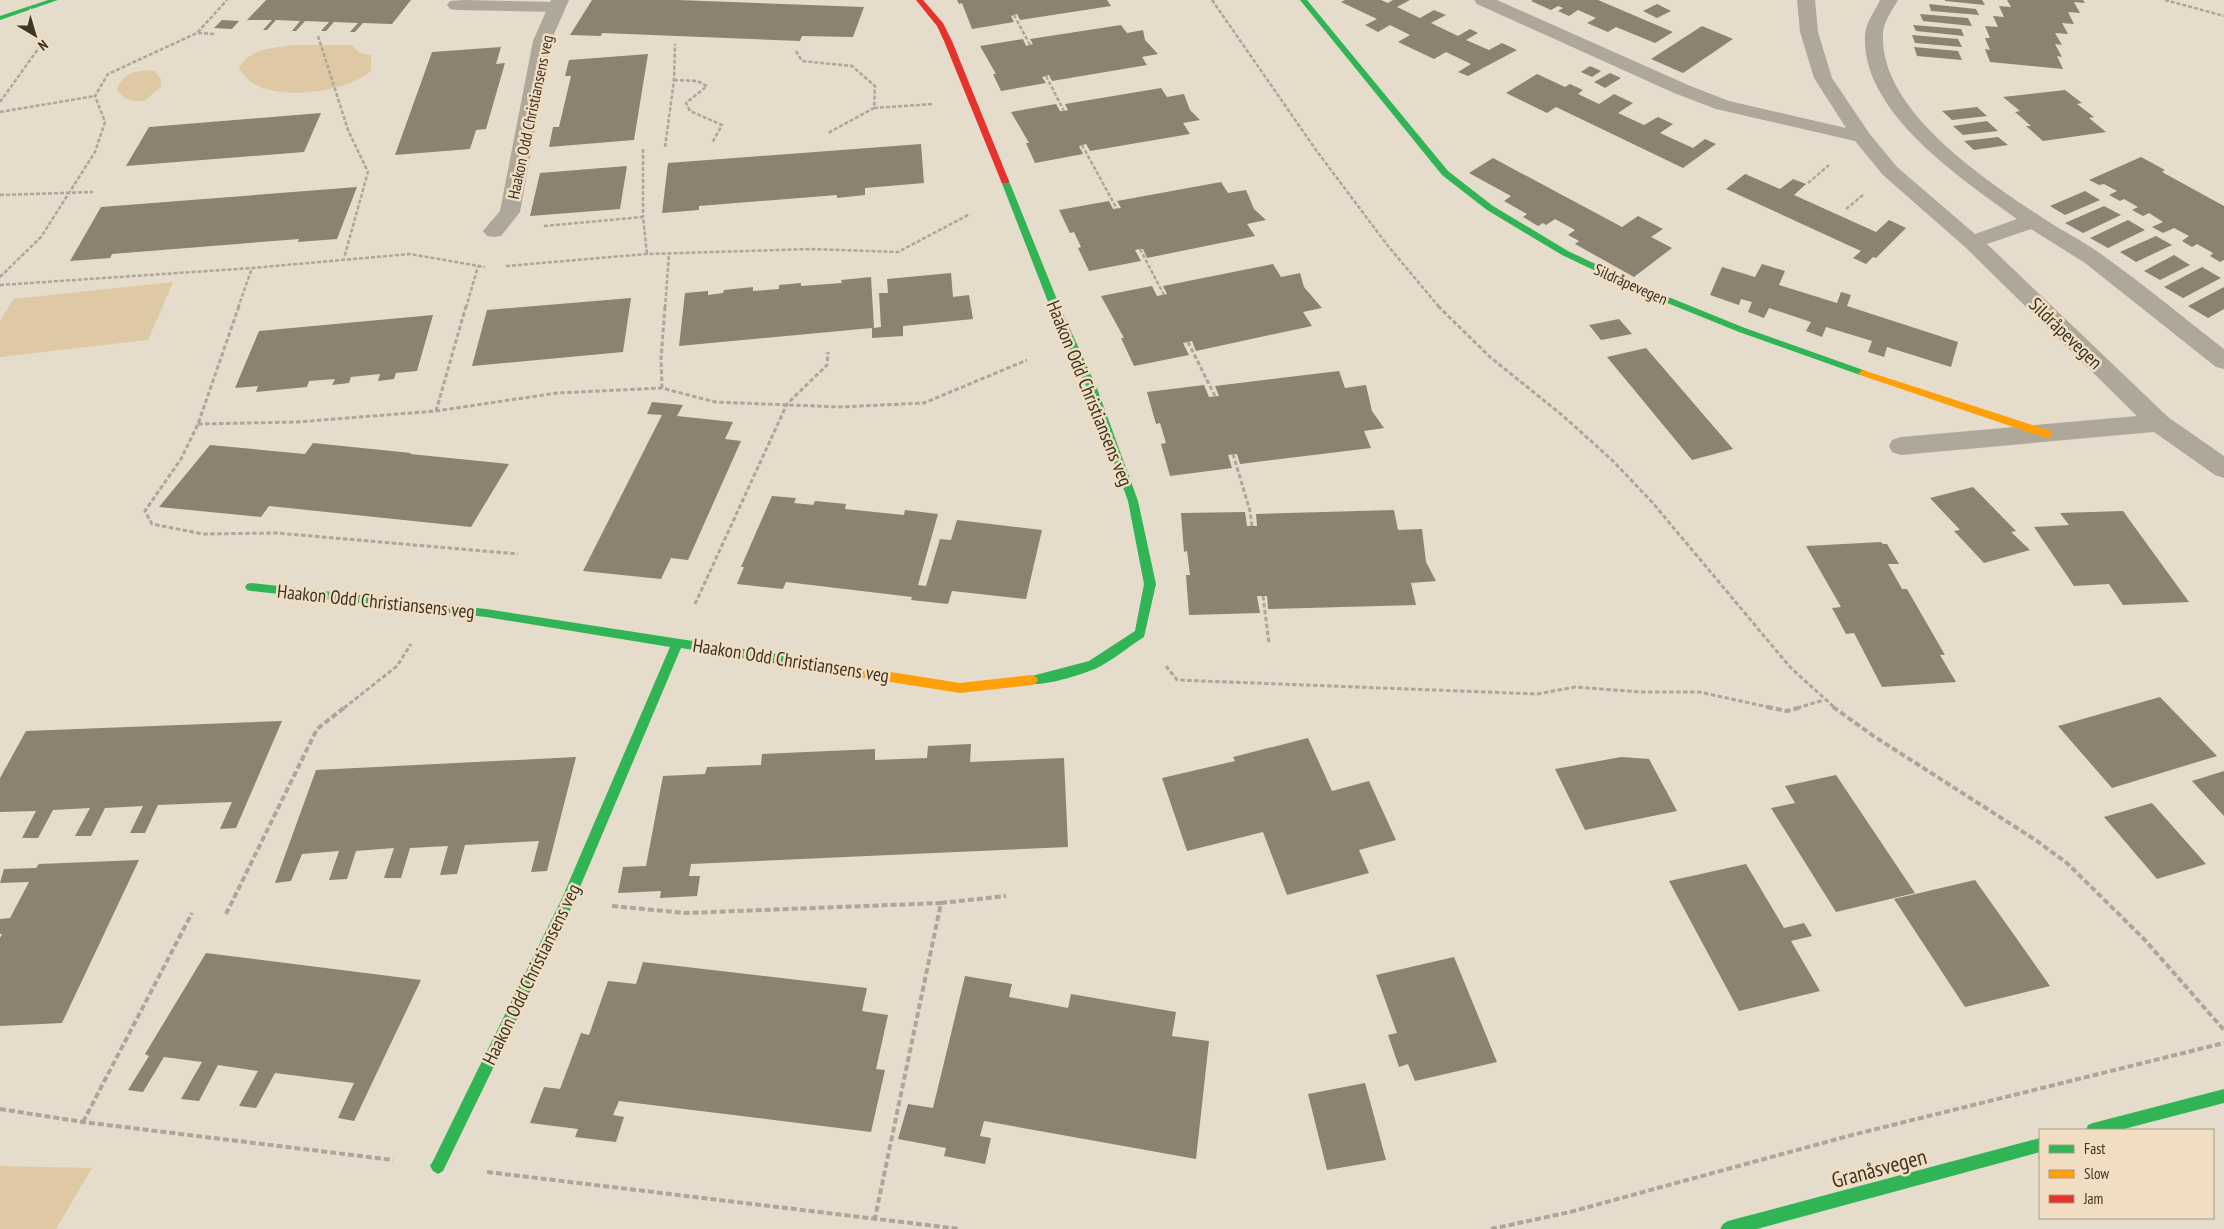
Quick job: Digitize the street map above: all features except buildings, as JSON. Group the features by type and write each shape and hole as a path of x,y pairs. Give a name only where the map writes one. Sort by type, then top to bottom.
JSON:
{"street":[{"name":"Haakon Odd Christiansens veg","path":"251,587 434,608 678,642 960,688 1047,678 1092,665 1140,634 1150,584 1133,501 1092,388 1055,307 948,41 940,25 919,0"},
{"name":"Sildråpevegen","path":"1303,0 1427,155 1467,193 1528,232 1615,278 1720,323 1779,345 2047,434"},
{"path":"1483,0 1681,89 1723,105 1862,137"},
{"name":"Sildråpevegen","path":"1806,0 1809,32 1823,78 1862,137 1890,171 1972,242 2159,423 2224,469"},
{"path":"1889,0 1874,34 1875,56 1882,78 1896,101 1917,127 1953,161 2033,221 2080,249 2224,362"},
{"path":"0,18 53,1"},
{"name":"Haakon Odd Christiansens veg","path":"494,231 510,212 542,42 558,4"},
{"path":"456,5 558,4"},
{"path":"1972,242 2033,221"},
{"name":"Sildråpevegen","path":"1901,446 1972,438 2047,434 2159,423"},
{"name":"Haakon Odd Christiansens veg","path":"438,1166 567,902 678,642"},
{"path":"2097,1129 2224,1096"},
{"name":"Granåsvegen","path":"1728,1229 2039,1145"}],"path":[{"path":"198,34 227,0"},
{"path":"1212,0 1322,158 1388,246 1438,306 1490,357 1562,415 1612,460 1652,502 1790,667 1824,700 1872,735 2034,839 2067,863 2138,933 2224,1030"},
{"path":"2165,0 2224,16"},
{"path":"0,102 62,14 53,1"},
{"path":"1014,15 1030,45"},
{"path":"0,112 95,96 108,74 138,58 198,34 214,34"},
{"path":"318,36 348,130 368,172 344,258"},
{"path":"665,147 674,80 675,44"},
{"path":"796,51 802,61 852,66 875,86 874,108"},
{"path":"1046,76 1064,111"},
{"path":"674,80 697,81 707,86 686,102 690,112 722,126 712,143"},
{"path":"0,277 41,237 95,152 105,122 95,96"},
{"path":"828,133 874,108 934,104"},
{"path":"1082,145 1117,209"},
{"path":"643,149 643,217 646,254"},
{"path":"0,195 93,192"},
{"path":"436,411 478,268 494,231 643,217"},
{"path":"1140,249 1164,295"},
{"path":"662,388 661,359 669,254"},
{"path":"252,268 198,424 181,459 145,511 152,524 203,534 277,532 518,554"},
{"path":"1188,342 1216,396"},
{"path":"678,642 787,404 827,365 828,352"},
{"path":"198,424 297,422 436,411 557,393 662,388 715,402 839,407 924,403 1027,360"},
{"path":"1233,454 1250,511 1252,526"},
{"path":"1263,596 1269,643"},
{"path":"226,914 317,729 397,666 434,608"},
{"path":"1140,634 1177,680 1537,694 1575,687 1640,692 1699,692 1787,711 1824,700"},
{"path":"567,902 686,913 942,903 1006,896"},
{"path":"875,1218 942,903"},
{"path":"83,1122 192,913"},
{"path":"1491,1229 1570,1212 1852,1135 2224,1043"}],"shaded area":[{"path":"291,45 351,45 360,53 371,55 371,71 359,79 342,86 301,93 281,92 262,88 248,80 239,67 250,56 262,50"},
{"path":"147,70 155,71 161,79 161,87 144,101 131,100 119,93 117,89 125,77 132,73"},
{"path":"173,282 148,340 0,357 0,322 13,299"},
{"path":"0,1166 92,1168 56,1229 0,1229"}],"traffic: fast":[{"path":"0,18 55,0"},
{"path":"1303,0 1445,173 1490,208 1565,253 1643,290 1742,330 1863,373"},
{"path":"1005,181 1055,307 1092,388 1133,501 1150,584 1140,634 1092,665 1047,678 1032,680"},
{"path":"251,587 486,613 847,670"},
{"path":"438,1166 567,902 678,642"},
{"path":"2097,1129 2224,1096"},
{"path":"1728,1229 2039,1145"}],"traffic: slow":[{"path":"1863,373 2047,434"},
{"path":"847,670 960,688 1032,680"}],"traffic: jam":[{"path":"919,0 940,25 948,41 1005,181"}]}
